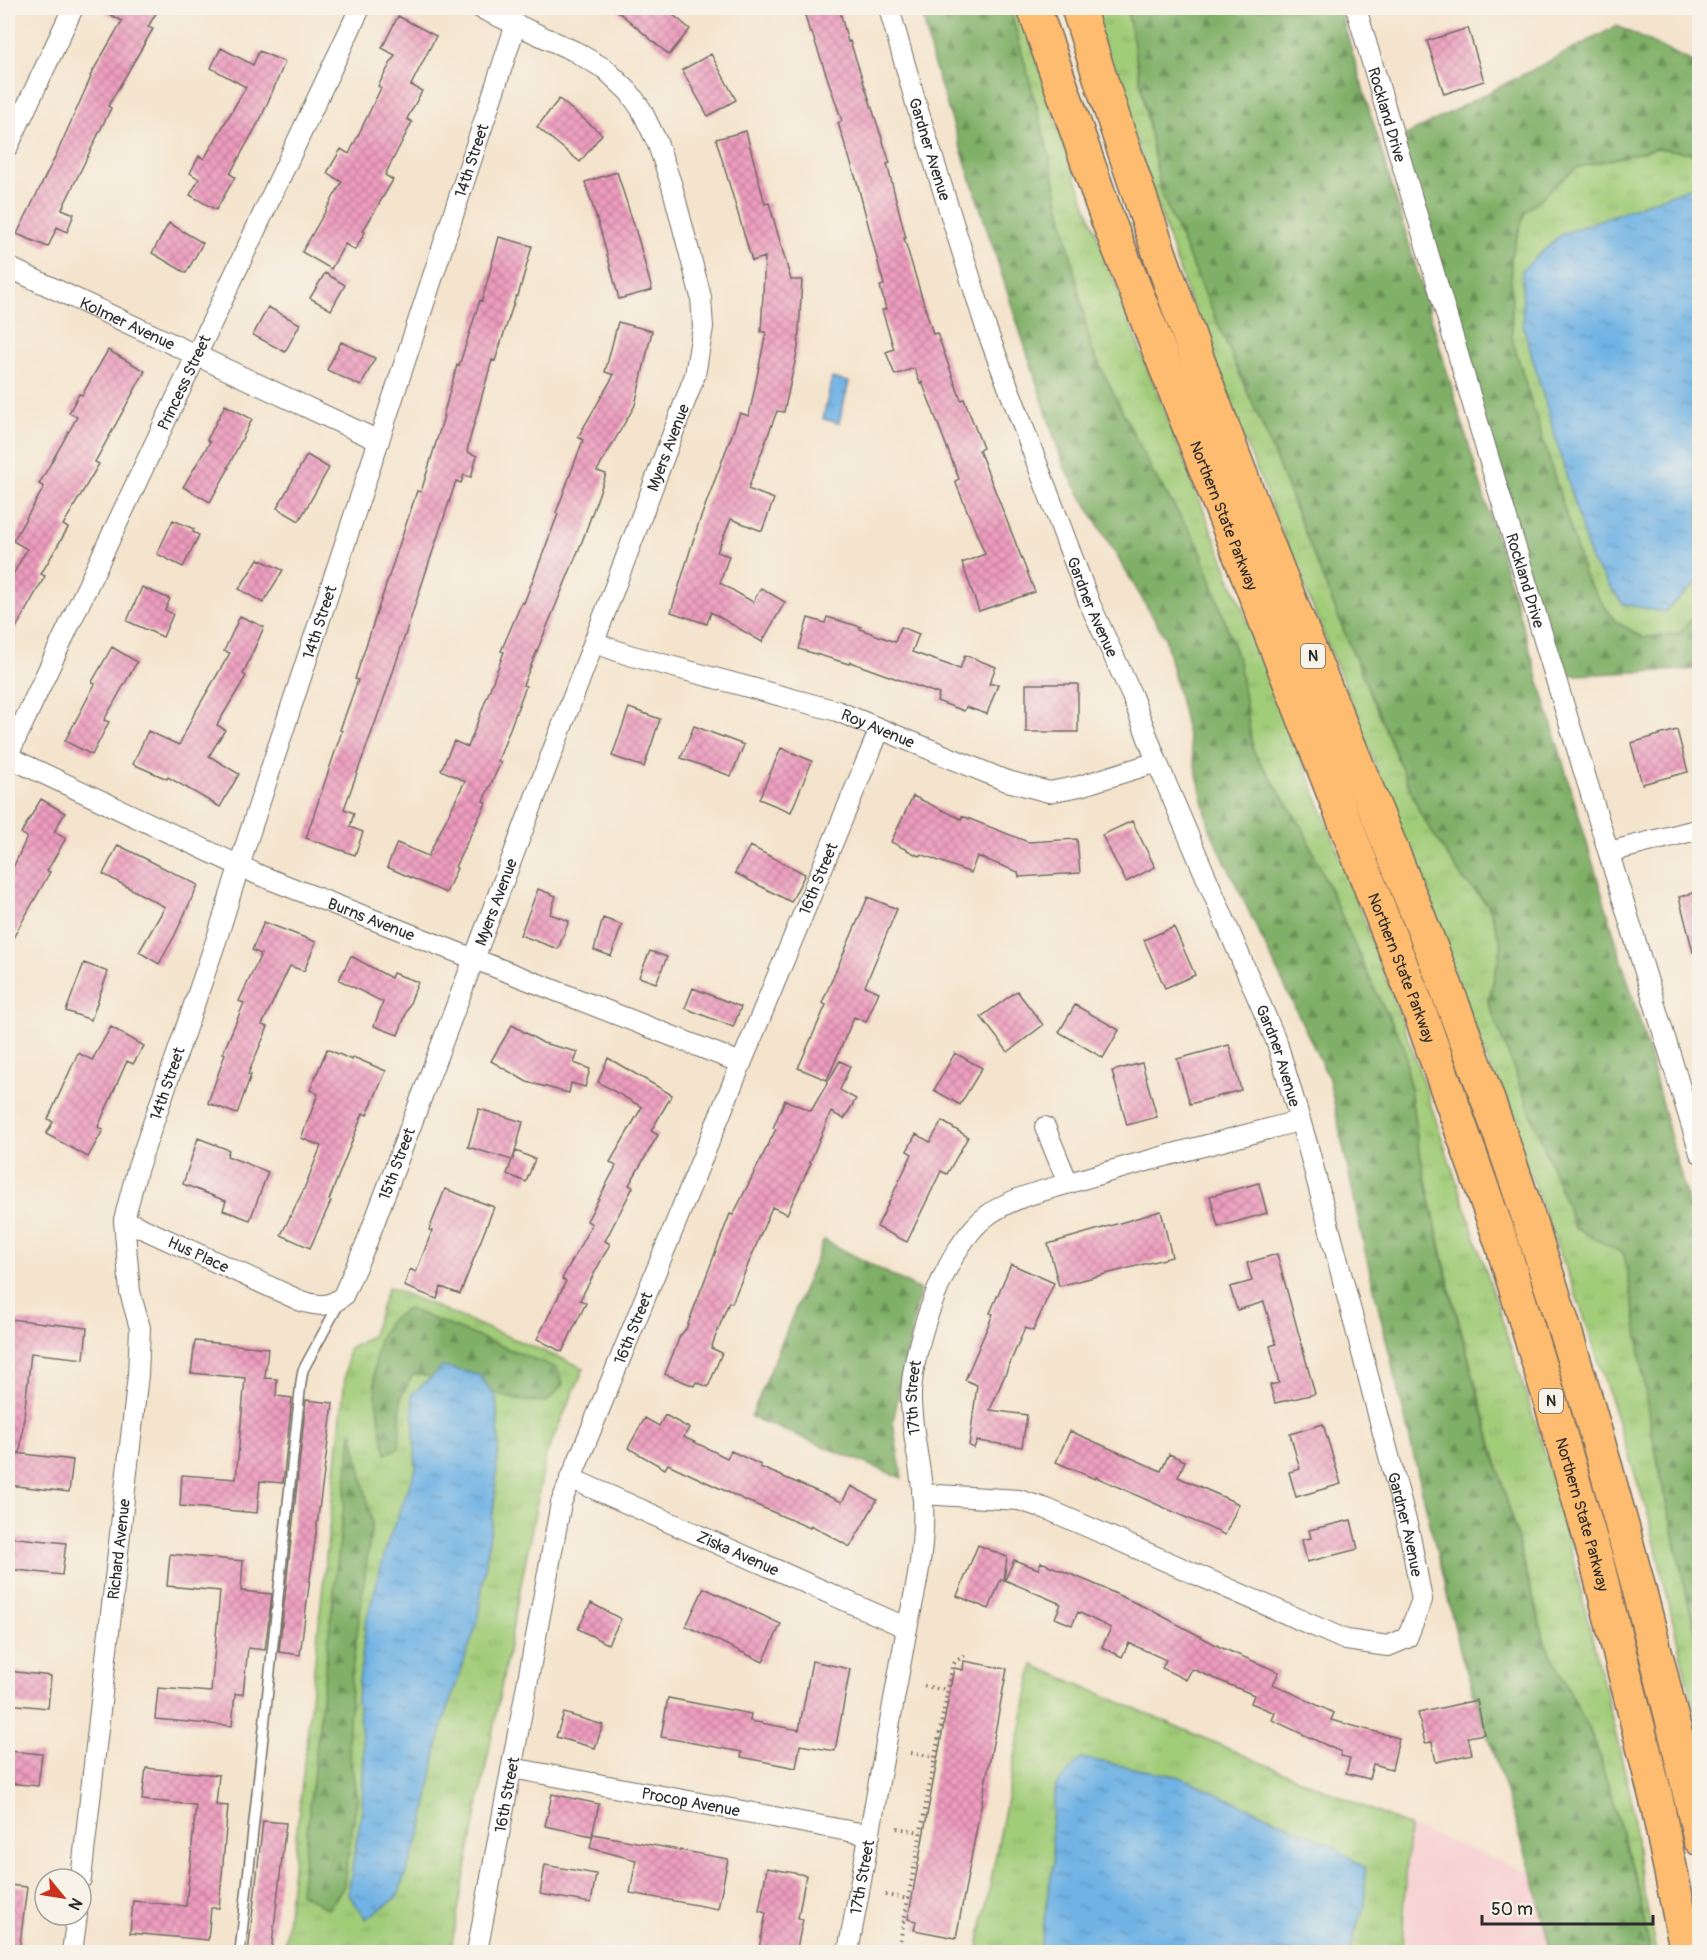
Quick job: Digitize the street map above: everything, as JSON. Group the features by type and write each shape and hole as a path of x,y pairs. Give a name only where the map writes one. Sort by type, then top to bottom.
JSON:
{"highway":[{"name":"Northern State Parkway","path":"1034,8 1107,218 1420,1013 1502,1244 1596,1558 1656,1798 1688,1953"},
{"name":"Northern State Parkway","path":"1078,8 1175,295 1239,470 1451,998 1502,1140 1579,1380 1622,1525 1668,1701 1700,1839"}],"street":[{"path":"8,146 73,8"},
{"name":"Princess Street","path":"8,756 360,8"},
{"name":"Myers Avenue","path":"473,959 595,643 694,375 703,327 701,297 672,186 657,141 641,109 629,92 605,69 574,51 480,8"},
{"name":"Gardner Avenue","path":"889,8 917,107 986,328 1090,604 1132,696 1157,762 1277,1043 1298,1121 1308,1147 1410,1536 1422,1600 1407,1638 1388,1646 1346,1640 1047,1509 1019,1500 922,1494"},
{"name":"Rockland Drive","path":"1356,8 1494,477 1700,1153"},
{"name":"14th Street","path":"124,1220 137,1170 218,938 239,865 516,24"},
{"name":"Kolmer Avenue","path":"8,267 379,441"},
{"name":"Roy Avenue","path":"595,643 628,655 837,711 1004,780 1049,792 1080,786 1157,762"},
{"name":"16th Street","path":"477,1953 561,1503 879,730"},
{"name":"Burns Avenue","path":"8,756 260,875 741,1063"},
{"path":"1609,852 1700,829"},
{"name":"15th Street","path":"343,1296 366,1244 473,959"},
{"name":"17th Street","path":"848,1953 919,1575 922,1494 911,1397 913,1366 922,1328 949,1266 965,1238 987,1216 1016,1198 1298,1121"},
{"path":"1045,1127 1068,1184"},
{"name":"Hus Place","path":"124,1220 301,1301 320,1306 338,1301 343,1296"},
{"name":"Richard Avenue","path":"82,1867 138,1376 140,1328 130,1292 124,1220"},
{"name":"Ziska Avenue","path":"570,1478 908,1628"},
{"name":"Procop Avenue","path":"512,1768 870,1835"},
{"path":"72,1953 75,1927"}],"lane":[{"path":"240,1953 301,1382 303,1370 343,1296"}],"path":[{"path":"898,1953 952,1666 965,1655"},
{"path":"924,1686 947,1690"},
{"path":"911,1753 935,1757"},
{"path":"897,1828 921,1832"},
{"path":"885,1895 908,1899"}],"shaded area":[{"path":"1409,1826 1532,1873 1551,1952 1405,1952"}],"green space":[{"path":"921,8 1010,8 1045,138 1091,348 1154,475 1199,546 1239,662 1253,751 1302,827 1376,993 1404,1046 1418,1145 1449,1288 1545,1642 1595,1742 1638,1887 1650,1952 1551,1952 1532,1873 1461,1654 1365,1251 1329,1079 1210,830 1165,637 1064,467 933,62"},
{"path":"1010,8 1021,8 1064,146 1139,347 1335,843 1410,1043 1478,1246 1553,1478 1631,1797 1639,1868 1656,1952 1650,1952 1638,1886 1595,1742 1545,1642 1450,1288 1418,1145 1404,1046 1376,993 1302,827 1253,751 1239,662 1199,546 1154,475 1091,348 1045,138"},
{"path":"1091,8 1127,8 1161,193 1265,432 1337,614 1421,815 1462,878 1489,906 1502,946 1488,1002 1575,1228 1624,1253 1688,1601 1699,1646 1699,1733 1649,1518 1583,1314 1353,706 1200,331"},
{"path":"1127,8 1339,8 1643,1032 1699,1245 1699,1646 1650,1426 1624,1254 1575,1228 1488,1002 1502,946 1489,906 1462,878 1421,815 1337,614 1265,432 1161,193"},
{"path":"1617,26 1699,65 1699,154 1658,148 1575,168 1525,212 1511,256 1512,339 1586,580 1615,621 1643,638 1680,633 1699,611 1699,669 1555,676 1395,141"},
{"path":"1658,148 1699,154 1700,611 1680,633 1643,638 1615,621 1586,580 1512,339 1511,256 1525,212 1575,168"},
{"path":"824,1240 920,1290 893,1422 902,1478 751,1417"},
{"path":"388,1287 584,1368 546,1455 450,1952 284,1952 348,1350 372,1335"},
{"path":"408,1309 557,1368 563,1384 547,1402 517,1400 451,1380 413,1374 401,1397 399,1448 386,1454 375,1384 377,1349 392,1319"},
{"path":"352,1431 372,1522 352,1671 348,1744 357,1799 343,1888 328,1909 300,1893"},
{"path":"1033,1665 1409,1826 1402,1952 977,1952"}],"water":[{"path":"1699,184 1699,581 1664,612 1623,604 1591,561 1523,325 1522,270 1562,234"},
{"path":"832,378 849,382 839,423 823,419"},
{"path":"443,1367 479,1375 496,1397 499,1442 494,1506 477,1624 446,1714 436,1752 422,1830 397,1897 366,1919 348,1893 362,1809 364,1753 357,1699 366,1622 389,1538 416,1469 412,1394"},
{"path":"1082,1758 1180,1777 1328,1843 1365,1868 1365,1906 1350,1952 1040,1952 1054,1862 1051,1829 1056,1785"}],"building":[{"path":"98,8 159,8 148,27 153,29 108,106 111,108 62,209 74,214 67,232 57,227 48,247 17,234 57,153 90,76 122,21"},
{"path":"614,8 665,8 690,29 669,55"},
{"path":"803,8 839,8 848,42 850,41 890,163 887,164 906,238 904,238 933,334 937,333 961,400 964,399 983,448 979,450 1035,592 979,611 962,563 985,554 955,481 959,479 922,382 920,383 914,368 895,375 886,352 894,349 882,310 886,309 880,286 884,285 857,182 838,123 842,121"},
{"path":"398,16 436,36 411,85 422,91 407,119 412,122 385,175 393,180 363,231 365,232 355,250 345,244 331,269 302,252 342,182 327,173 341,149 349,154 381,88 378,86 395,55 382,48"},
{"path":"1468,28 1484,81 1444,94 1427,41"},
{"path":"221,48 253,65 259,51 285,62 262,116 230,174 235,177 216,210 190,195 199,179 190,173 199,156 204,159 246,87 211,68"},
{"path":"711,54 736,100 708,116 682,70"},
{"path":"559,99 602,134 580,162 537,127"},
{"path":"746,131 765,204 769,203 791,280 802,280 798,348 784,412 777,411 748,489 774,499 762,531 731,519 717,552 729,556 720,583 753,602 761,588 785,602 762,642 711,612 707,624 671,612 698,525 740,413 749,416 766,332 761,332 765,257 752,261 716,139"},
{"path":"617,172 652,290 619,299 585,182"},
{"path":"169,223 203,243 186,273 152,253"},
{"path":"499,237 532,246 518,296 516,296 495,361 492,360 469,442 467,452 477,456 471,477 464,475 461,483 456,481 387,690 344,809 354,813 350,827 363,832 355,855 306,838 417,491 421,492 457,365 459,366 480,300 482,301"},
{"path":"325,273 345,285 331,310 310,298"},
{"path":"268,307 300,324 285,352 253,335"},
{"path":"618,322 652,331 635,405 597,471 606,474 583,539 523,685 526,686 498,761 501,762 483,801 486,803 455,867 457,868 446,893 387,867 397,843 428,856 465,781 441,770 454,741 468,747 504,652 501,651 522,602 524,603 558,514 556,513 583,440 578,437 614,375 605,372"},
{"path":"341,342 375,358 361,386 327,370"},
{"path":"108,350 145,371 95,462 99,464 63,525 68,528 41,574 45,576 8,642 8,584 27,549 13,541 44,487 39,484 77,417 69,413"},
{"path":"225,405 252,419 210,502 183,487 210,442 207,440"},
{"path":"307,455 329,468 299,521 277,508"},
{"path":"173,520 194,529 193,532 199,535 183,567 157,554"},
{"path":"258,559 283,570 263,603 239,589"},
{"path":"142,587 170,599 165,610 173,614 163,637 127,621"},
{"path":"240,616 264,627 243,674 246,676 217,725 225,730 209,756 239,774 220,807 168,777 167,779 133,764 148,731 179,745 194,714 230,653 224,651"},
{"path":"827,617 861,627 860,629 895,642 901,627 919,634 912,652 960,669 965,655 996,667 989,684 998,684 987,714 966,707 964,711 937,701 939,694 850,662 849,664 799,649 808,618 825,623"},
{"path":"112,647 137,662 104,720 109,722 92,755 65,741 95,684 92,682"},
{"path":"1026,684 1078,684 1078,732 1026,732"},
{"path":"629,708 660,719 644,767 612,756"},
{"path":"694,726 744,745 731,776 681,758"},
{"path":"1677,730 1688,772 1642,784 1631,743"},
{"path":"781,748 812,761 791,812 759,799"},
{"path":"913,796 961,819 962,816 1028,842 1077,839 1080,873 1019,877 1018,872 977,856 971,873 921,854 919,856 891,842"},
{"path":"41,799 65,813 54,832 66,838 47,871 50,872 8,947 8,879 27,837 21,833"},
{"path":"1132,821 1155,867 1126,882 1102,835"},
{"path":"118,845 198,885 159,964 139,952 165,907 103,874"},
{"path":"750,846 805,874 791,902 735,873"},
{"path":"538,889 556,896 550,914 569,921 558,949 520,935"},
{"path":"1700,891 1700,951 1693,952 1679,897"},
{"path":"868,897 897,909 865,986 879,992 866,1022 854,1017 827,1080 798,1068 826,1005 822,1003"},
{"path":"603,918 622,925 611,956 594,950"},
{"path":"264,922 316,942 304,971 290,966 262,1025 268,1027 248,1074 251,1075 237,1114 208,1103 225,1054 223,1053 244,1003 239,1001 261,954 252,950"},
{"path":"1174,927 1195,975 1165,988 1144,940"},
{"path":"650,951 667,957 656,983 639,977"},
{"path":"351,956 391,978 393,973 418,982 398,1035 374,1026 383,1002 339,980"},
{"path":"84,963 108,972 91,1020 66,1011"},
{"path":"693,988 741,1007 733,1027 685,1008"},
{"path":"1017,991 1043,1025 1008,1052 981,1017"},
{"path":"1075,1005 1119,1030 1103,1058 1059,1032"},
{"path":"512,1025 543,1043 578,1052 574,1063 590,1069 585,1087 571,1083 569,1093 527,1082 491,1061"},
{"path":"111,1027 144,1046 133,1064 127,1061 98,1127 103,1130 88,1157 46,1134 53,1122 48,1119 78,1053 92,1060"},
{"path":"1229,1045 1241,1090 1190,1104 1177,1059"},
{"path":"327,1049 386,1071 367,1115 363,1113 329,1200 331,1201 310,1248 281,1235 304,1189 321,1146 301,1138 318,1094 310,1090"},
{"path":"955,1053 982,1068 960,1105 934,1090"},
{"path":"608,1058 672,1095 651,1131 658,1135 629,1185 633,1187 605,1241 610,1244 580,1300 586,1303 562,1352 537,1339 566,1281 562,1279 592,1224 587,1221 616,1166 610,1162 642,1107 598,1082"},
{"path":"840,1061 850,1066 840,1090 856,1099 844,1119 831,1112 811,1163 787,1214 772,1207 711,1348 722,1353 708,1387 696,1382 694,1386 665,1374 680,1336 686,1329 730,1214 733,1215 776,1129 773,1128 785,1100 811,1111"},
{"path":"1142,1063 1157,1117 1127,1125 1112,1071"},
{"path":"479,1109 523,1122 513,1159 516,1151 535,1159 526,1182 507,1174 512,1160 468,1147"},
{"path":"942,1121 968,1137 947,1174 941,1171 907,1242 877,1227 912,1154 907,1151 916,1134 930,1142"},
{"path":"198,1138 229,1150 227,1156 268,1172 250,1220 223,1210 226,1201 183,1184"},
{"path":"1259,1183 1267,1213 1218,1227 1210,1196"},
{"path":"445,1189 494,1207 460,1294 441,1287 437,1299 404,1286 410,1269 416,1272"},
{"path":"1161,1211 1172,1257 1059,1286 1048,1244"},
{"path":"1277,1254 1315,1394 1275,1403 1270,1385 1279,1383 1270,1346 1276,1344 1264,1302 1237,1310 1230,1287 1252,1281 1247,1263"},
{"path":"1011,1264 1054,1283 1033,1331 1025,1328 990,1410 1027,1415 1022,1447 977,1441 974,1448 969,1446 977,1385 965,1380"},
{"path":"10,1319 87,1328 84,1359 31,1353 20,1453 8,1452"},
{"path":"195,1341 268,1348 265,1378 277,1379 276,1396 292,1398 283,1483 260,1481 257,1513 180,1506 182,1475 236,1479 245,1378 191,1373"},
{"path":"306,1400 333,1403 300,1655 279,1652"},
{"path":"665,1415 689,1428 684,1437 727,1458 731,1451 761,1465 760,1467 842,1502 851,1486 877,1500 850,1547 811,1525 810,1528 668,1464 665,1469 628,1448 645,1418 659,1426"},
{"path":"1323,1424 1341,1484 1296,1497 1289,1472 1300,1469 1290,1434"},
{"path":"1070,1431 1161,1471 1169,1454 1185,1461 1178,1477 1239,1504 1225,1535 1096,1477 1095,1479 1056,1462"},
{"path":"8,1452 73,1460 69,1492 8,1485"},
{"path":"1351,1520 1358,1549 1307,1562 1302,1540 1311,1538 1309,1530"},
{"path":"8,1537 66,1543 62,1575 8,1569"},
{"path":"978,1545 1007,1557 1004,1580 1001,1579 989,1609 957,1596"},
{"path":"170,1554 243,1561 241,1591 272,1594 265,1650 248,1648 243,1694 235,1694 232,1726 155,1719 158,1688 211,1692 220,1591 167,1586"},
{"path":"1014,1560 1038,1569 1041,1562 1092,1583 1149,1609 1220,1647 1279,1672 1273,1684 1334,1713 1331,1720 1399,1738 1392,1769 1373,1764 1369,1779 1346,1773 1350,1758 1340,1756 1341,1752 1272,1720 1275,1713 1251,1703 1254,1695 1192,1669 1186,1680 1162,1668 1166,1660 1129,1643 1122,1657 1102,1647 1111,1628 1078,1612 1072,1625 1055,1618 1061,1604 1005,1580"},
{"path":"704,1588 781,1624 763,1662 686,1626"},
{"path":"591,1603 621,1619 608,1644 578,1629"},
{"path":"812,1661 850,1669 835,1751 800,1745 796,1768 741,1757 742,1752 661,1737 668,1698 751,1714 750,1721 799,1730"},
{"path":"964,1661 1007,1669 956,1938 914,1930 916,1921 908,1919 954,1668 963,1670"},
{"path":"8,1671 51,1676 48,1708 8,1704"},
{"path":"1477,1700 1484,1734 1468,1737 1472,1754 1436,1762 1432,1742 1425,1743 1418,1713"},
{"path":"564,1713 603,1725 595,1748 556,1737"},
{"path":"8,1751 42,1754 38,1786 8,1783"},
{"path":"146,1768 219,1775 216,1805 228,1806 219,1908 211,1908 208,1940 130,1933 133,1901 186,1906 196,1805 142,1800"},
{"path":"552,1794 599,1804 592,1836 545,1826"},
{"path":"263,1821 286,1823 271,1953 248,1953"},
{"path":"593,1834 728,1859 718,1909 630,1893 636,1860 590,1848"},
{"path":"545,1865 596,1874 591,1903 540,1894"},
{"path":"767,1868 806,1875 798,1918 803,1919 796,1953 758,1953 766,1913 759,1911"},
{"path":"8,1885 27,1887 19,1952 8,1951"}]}
